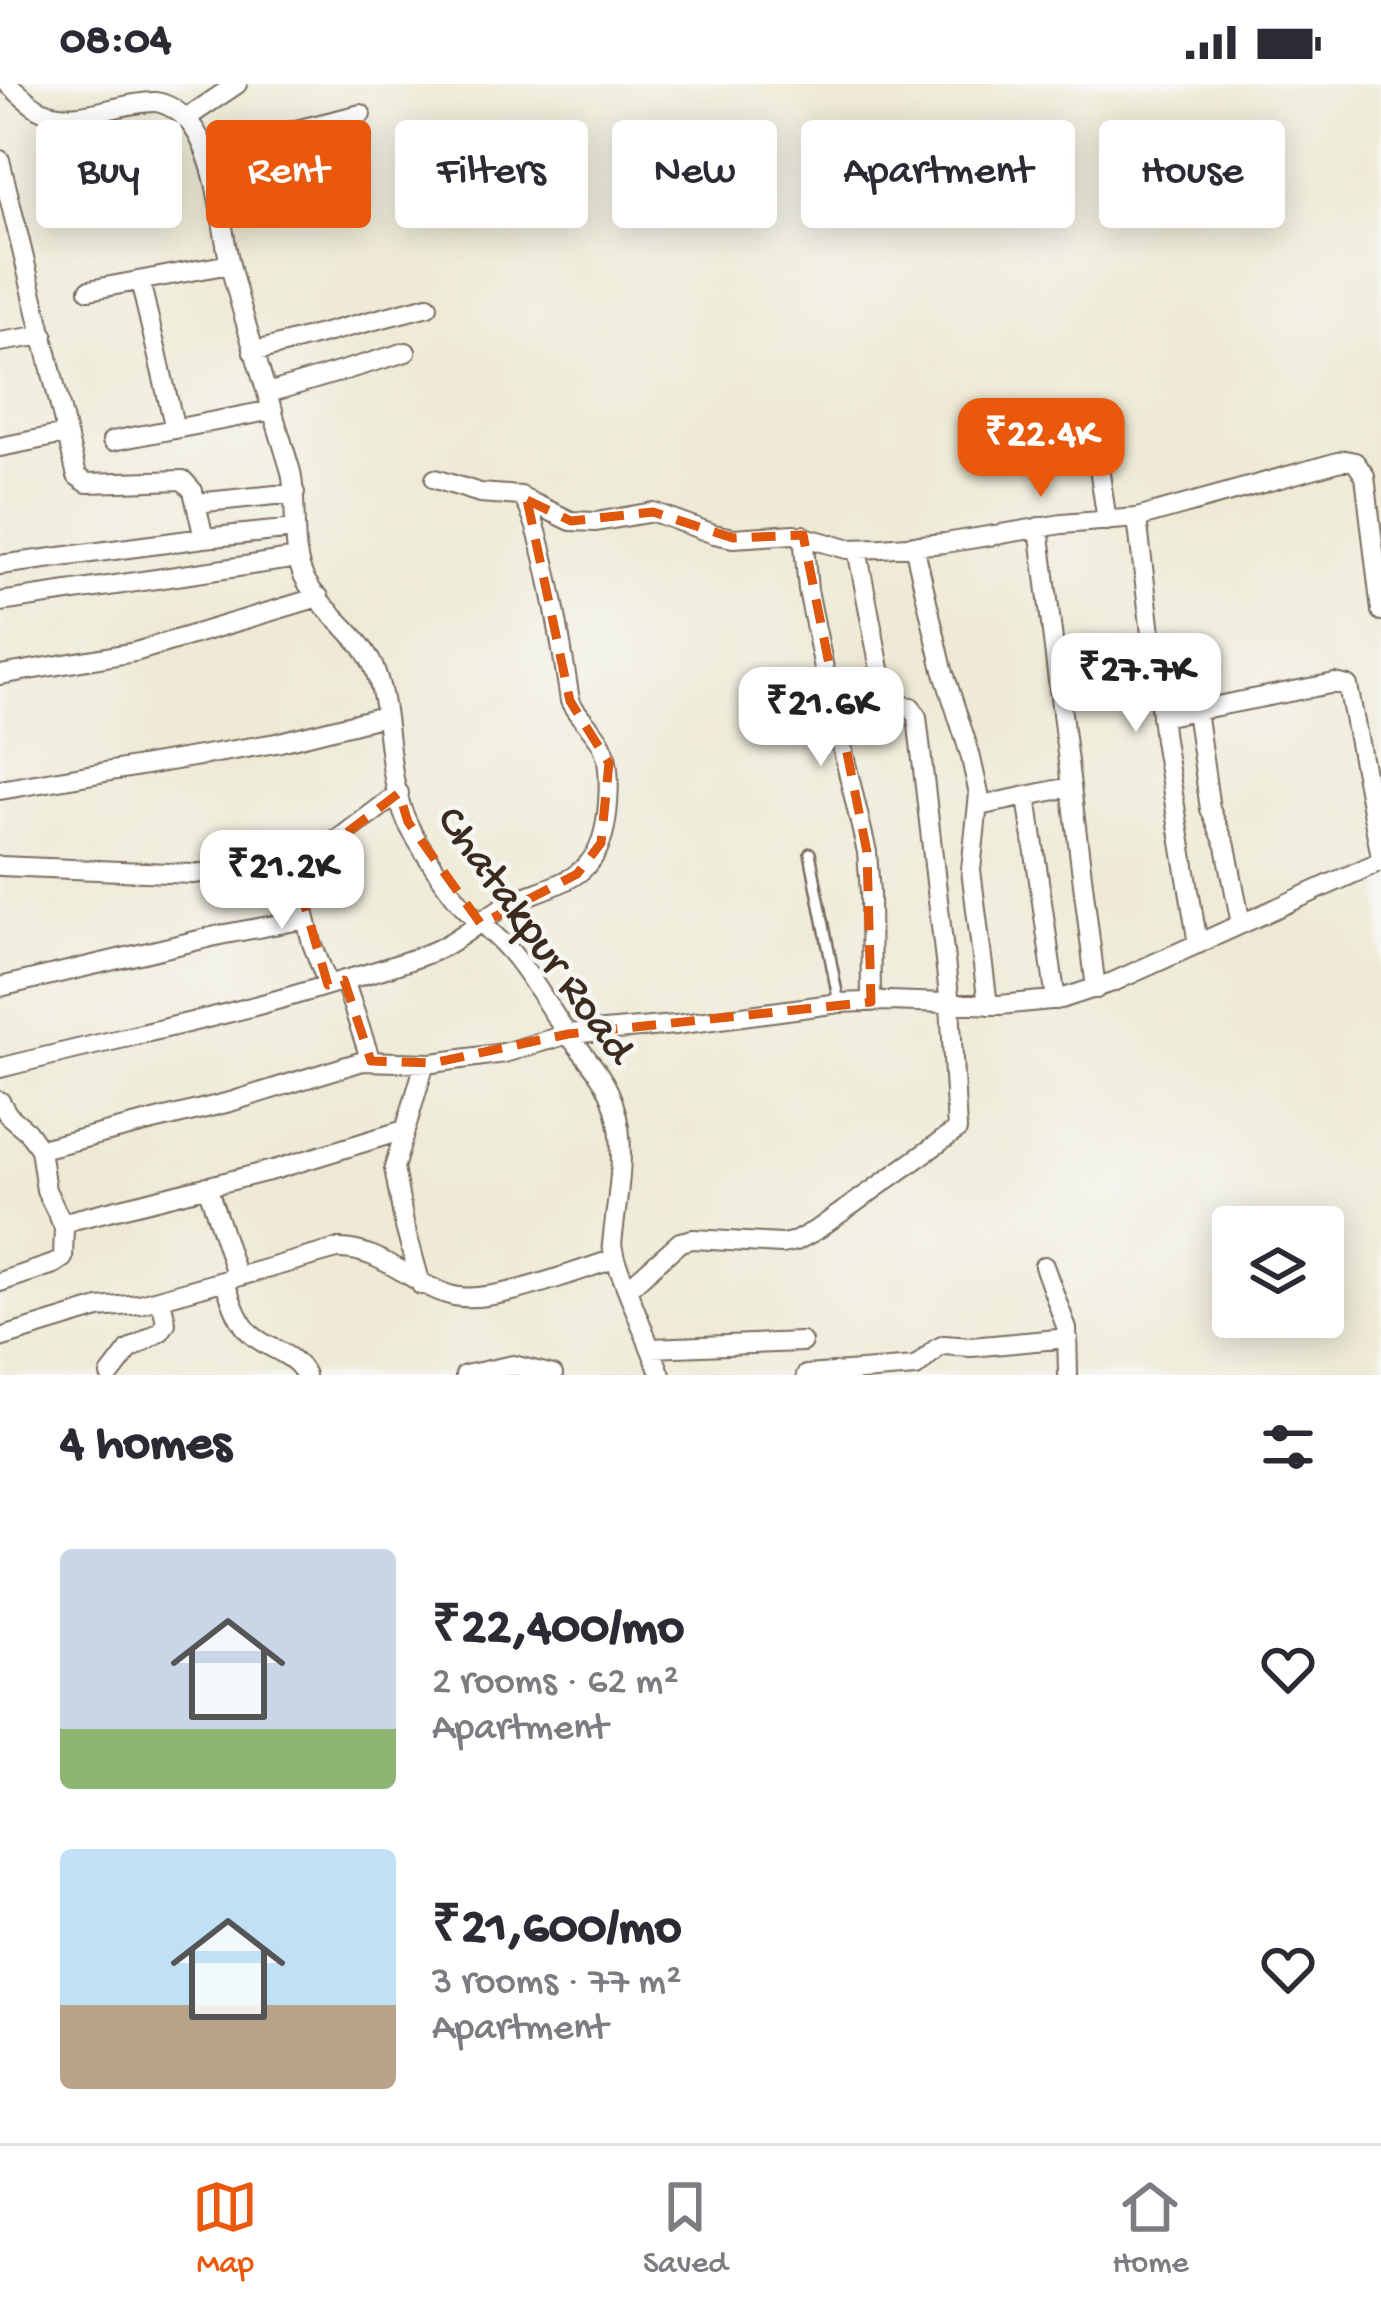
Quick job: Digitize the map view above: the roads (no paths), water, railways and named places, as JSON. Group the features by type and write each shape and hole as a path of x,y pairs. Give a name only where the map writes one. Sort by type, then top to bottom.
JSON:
{"street":[{"path":"8,84 36,108 56,116 156,102 185,119 237,84"},
{"path":"337,120 361,114"},
{"name":"Chatakpur Road","path":"185,119 206,152"},
{"path":"0,160 73,469 87,483 183,480 193,491 204,538"},
{"name":"Chatakpur Road","path":"223,228 295,493 298,558 304,578 369,656 382,692 408,822 460,903 509,950 539,989 602,1078 617,1113 615,1259 661,1375"},
{"path":"89,290 230,264"},
{"path":"140,281 175,429"},
{"path":"254,352 428,307"},
{"path":"0,342 44,335"},
{"path":"112,442 270,401 406,352"},
{"path":"0,447 65,434"},
{"path":"1094,434 1107,521"},
{"path":"435,479 480,493 514,495 571,521 596,522 652,512 733,538 803,535 835,547 857,548 945,543 1039,527 1137,518 1335,461 1355,462 1364,476 1381,611"},
{"path":"196,503 295,493"},
{"path":"0,1068 265,1005 436,951 503,907 556,887 592,859 601,843 607,812 609,763 604,747 570,700 552,596 526,500"},
{"path":"1137,518 1161,717 1198,944"},
{"path":"1039,527 1096,989"},
{"path":"0,566 296,530"},
{"path":"803,535 817,637 867,852 871,1002"},
{"path":"914,545 943,670 970,754 979,806 971,870 988,1005"},
{"path":"627,1289 669,1250 693,1239 796,1241 957,1130 950,1004 917,717 911,706 893,704 885,694 857,548"},
{"path":"0,602 298,558"},
{"path":"0,675 134,652 319,597"},
{"path":"40,1149 230,1102 349,1063 425,1063 504,1053 568,1034 838,1003 988,1005 1056,1000 1096,989 1381,859 1348,686 1335,683 1161,717"},
{"path":"1196,710 1210,809 1226,846 1241,923"},
{"path":"0,790 276,743 384,716"},
{"path":"979,806 1070,787"},
{"path":"0,866 193,874 291,859 337,840 399,793"},
{"path":"1027,797 1056,1000"},
{"path":"291,859 317,959 336,983 370,1061"},
{"path":"0,988 307,919"},
{"path":"421,1285 394,1168 425,1063"},
{"path":"0,1282 54,1264 63,1258 65,1249 64,1227 46,1190 40,1149 3,1111"},
{"path":"64,1227 82,1217 277,1169 404,1130"},
{"path":"207,1186 240,1318 251,1335 298,1362 305,1375"},
{"path":"0,1337 337,1249 368,1254 421,1285 473,1298 615,1259"},
{"path":"1044,1266 1062,1311 1068,1375"},
{"path":"110,1375 129,1351 161,1331 166,1323 161,1298"},
{"path":"806,1375 916,1367 944,1346 1068,1339"},
{"path":"651,1348 802,1342"},
{"path":"478,1373 513,1365 554,1375"}],"lane":[{"path":"810,853 838,1003"}]}
